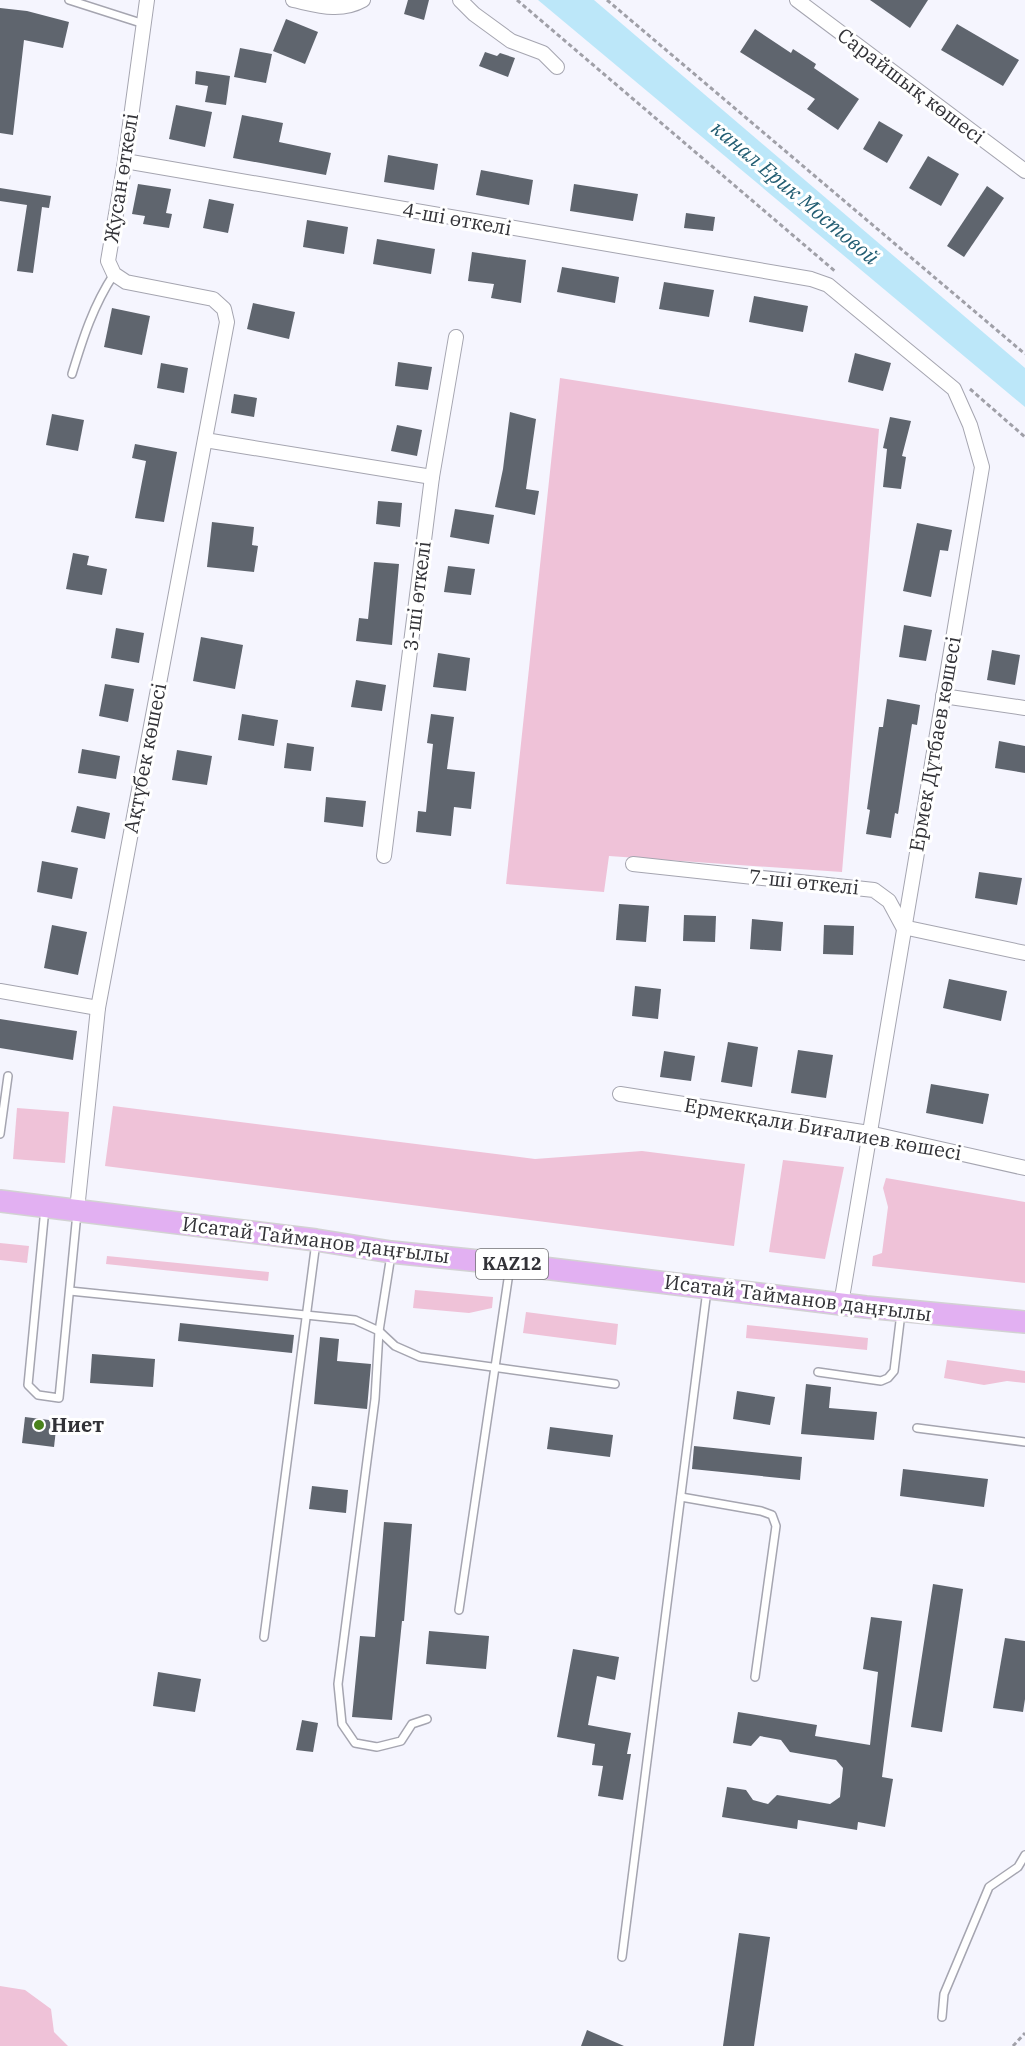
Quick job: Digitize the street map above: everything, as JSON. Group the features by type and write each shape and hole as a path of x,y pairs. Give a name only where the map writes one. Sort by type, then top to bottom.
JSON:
{"main road":[{"name":"Исатай Тайманов даңғылы","path":"0,1201 316,1240 391,1252 901,1311 1025,1322"}],"street":[{"name":"Жусан өткелі","path":"114,274 108,261 125,161 147,0"},
{"path":"293,0 333,8 353,6 363,0"},
{"path":"460,0 474,14 510,41 543,53 557,68"},
{"name":"Сарайшық көшесі","path":"797,0 1025,171"},
{"name":"4-шi өткелi","path":"125,161 788,276"},
{"name":"Ақтүбек көшесi","path":"77,1210 98,1008 227,322 224,309 213,299 126,282 114,274"},
{"name":"Ермек Дүтбаев көшесi","path":"788,276 811,279 828,285 954,389 970,425 982,467 841,1304"},
{"name":"3-шi өткелi","path":"384,856 432,477 456,337"},
{"path":"205,440 432,477"},
{"path":"943,696 1025,708"},
{"name":"7-шi өткелi","path":"633,864 874,890 889,901 903,927"},
{"path":"903,927 1025,953"},
{"path":"0,991 98,1008"},
{"name":"Ермекқали Биғалиев көшесі","path":"620,1094 869,1133 1025,1168"}],"lane":[{"path":"69,0 144,24"},
{"path":"72,374 98,298 114,274"},
{"path":"0,1134 8,1076"},
{"path":"45,1206 27,1385 38,1395 59,1398 77,1210"},
{"path":"264,1637 316,1240"},
{"path":"391,1252 391,1268 379,1331 375,1399 338,1684 342,1724 355,1743 377,1747 401,1741 412,1724 427,1719"},
{"path":"459,1610 510,1264"},
{"path":"622,1957 707,1288"},
{"path":"70,1291 355,1320 379,1331 395,1346 420,1357 615,1384"},
{"path":"818,1372 881,1381 888,1378 894,1371 901,1311"},
{"path":"917,1428 1025,1442"},
{"path":"681,1497 772,1515 776,1526 755,1677"},
{"path":"942,2017 945,1994 989,1887 1018,1867 1025,1855"}],"path":[{"path":"517,0 837,272"},
{"path":"607,0 1025,354"},
{"path":"962,382 1025,437"},
{"path":"1013,2046 1025,2033"}],"shaded area":[{"path":"560,378 879,429 842,872 609,856 604,892 506,884"},
{"path":"113,1106 535,1159 642,1151 745,1164 734,1246 105,1166"},
{"path":"17,1108 69,1112 65,1163 13,1159"},
{"path":"783,1160 844,1167 825,1259 769,1252"},
{"path":"886,1178 1025,1202 1025,1283 872,1266 873,1256 882,1253 888,1207 883,1188"},
{"path":"0,1243 29,1246 27,1263 0,1260"},
{"path":"107,1256 269,1272 268,1281 106,1264"},
{"path":"415,1290 493,1297 492,1308 469,1313 413,1308"},
{"path":"526,1312 618,1324 616,1345 523,1333"},
{"path":"747,1325 868,1338 867,1350 746,1338"},
{"path":"947,1360 1025,1371 1025,1383 1007,1381 984,1385 944,1378"},
{"path":"0,1986 25,1990 51,2009 54,2032 68,2046 0,2046"}],"water":[{"name":"канал Ерик Мостовой","path":"538,0 594,0 1025,368 1025,407"}],"building":[{"path":"408,0 429,0 424,20 404,14"},
{"path":"870,0 928,0 910,28"},
{"path":"0,8 27,11 69,22 63,48 24,40 13,135 0,133"},
{"path":"286,19 318,32 305,64 273,51"},
{"path":"957,24 1019,60 1003,86 941,50"},
{"path":"755,29 791,53 793,49 816,64 814,68 859,99 838,130 807,109 815,99 740,52"},
{"path":"240,48 272,54 266,83 234,77"},
{"path":"485,52 497,56 500,53 515,58 508,77 479,66"},
{"path":"196,71 230,76 226,105 205,102 208,86 195,84"},
{"path":"176,105 212,112 205,147 169,139"},
{"path":"242,115 283,123 279,142 331,153 326,175 233,158"},
{"path":"879,121 903,135 887,163 863,149"},
{"path":"388,155 438,164 434,190 384,182"},
{"path":"928,156 959,174 941,206 909,188"},
{"path":"481,170 533,180 529,205 476,195"},
{"path":"138,184 171,189 166,213 172,214 169,228 143,224 145,216 132,214"},
{"path":"574,184 638,194 633,221 570,211"},
{"path":"987,186 1004,198 964,257 947,246"},
{"path":"0,188 51,196 49,208 42,207 33,273 17,271 27,205 0,201"},
{"path":"209,199 234,204 228,233 203,228"},
{"path":"686,213 715,217 713,231 684,228"},
{"path":"307,220 348,227 344,254 303,247"},
{"path":"377,239 435,249 431,274 373,264"},
{"path":"472,252 526,260 521,303 491,298 494,284 468,281"},
{"path":"562,267 619,277 615,303 557,292"},
{"path":"664,282 714,290 709,317 659,309"},
{"path":"754,296 808,306 803,332 749,322"},
{"path":"253,303 295,312 289,339 247,329"},
{"path":"112,308 150,316 142,355 104,347"},
{"path":"855,353 891,363 883,391 848,382"},
{"path":"398,362 432,367 428,390 395,386"},
{"path":"161,363 188,368 184,393 157,388"},
{"path":"234,394 257,398 254,417 231,413"},
{"path":"510,412 536,419 526,489 539,491 535,515 495,507 503,469"},
{"path":"52,414 84,420 78,451 46,445"},
{"path":"890,417 911,421 902,456 906,457 901,489 883,487 887,449 883,448"},
{"path":"397,425 422,430 417,456 391,451"},
{"path":"135,444 177,452 164,522 135,518 146,461 132,458"},
{"path":"378,501 402,503 400,527 376,524"},
{"path":"455,509 494,515 489,544 450,537"},
{"path":"212,522 254,527 252,545 258,546 254,572 207,567"},
{"path":"917,523 952,530 948,551 940,550 931,597 903,591"},
{"path":"73,553 89,556 87,565 107,569 102,595 66,589"},
{"path":"374,562 399,564 392,645 356,641 359,618 368,619"},
{"path":"448,566 475,569 471,595 444,592"},
{"path":"904,625 932,630 926,661 899,657"},
{"path":"116,628 144,633 139,663 111,658"},
{"path":"201,637 243,645 235,689 193,681"},
{"path":"992,650 1020,655 1015,685 987,680"},
{"path":"438,653 470,658 466,691 433,687"},
{"path":"356,680 386,685 382,711 351,707"},
{"path":"105,684 134,689 128,722 99,716"},
{"path":"887,699 920,705 917,725 912,724 898,814 895,813 891,838 866,834 870,810 867,809 879,727 883,727"},
{"path":"242,714 278,720 274,746 238,740"},
{"path":"431,714 454,717 447,769 475,772 471,809 454,807 451,836 416,832 418,811 426,812 433,744 427,743"},
{"path":"999,741 1025,746 1025,773 995,768"},
{"path":"287,743 314,747 311,771 284,768"},
{"path":"82,749 120,756 116,779 78,773"},
{"path":"177,750 212,756 207,785 172,780"},
{"path":"326,797 366,801 363,827 324,822"},
{"path":"77,806 110,813 105,839 71,832"},
{"path":"42,861 78,868 72,899 37,892"},
{"path":"979,872 1022,878 1017,905 975,898"},
{"path":"619,904 649,906 646,942 616,940"},
{"path":"684,915 716,916 715,942 683,941"},
{"path":"752,919 783,922 781,951 750,949"},
{"path":"52,925 87,932 78,975 44,968"},
{"path":"824,925 854,926 853,955 823,954"},
{"path":"949,979 1007,991 1001,1021 943,1008"},
{"path":"635,986 661,989 658,1019 632,1016"},
{"path":"0,1019 77,1031 73,1060 0,1048"},
{"path":"728,1042 758,1047 752,1087 721,1082"},
{"path":"798,1050 833,1055 826,1098 791,1093"},
{"path":"664,1051 695,1056 691,1081 660,1077"},
{"path":"931,1084 989,1094 983,1124 926,1113"},
{"path":"180,1323 294,1335 292,1353 178,1341"},
{"path":"320,1337 339,1339 337,1361 371,1364 367,1409 314,1404"},
{"path":"92,1354 155,1359 153,1387 90,1383"},
{"path":"806,1384 831,1387 829,1408 877,1412 874,1440 801,1434"},
{"path":"737,1391 775,1397 770,1425 733,1419"},
{"path":"25,1417 57,1421 54,1447 22,1443"},
{"path":"550,1427 613,1435 610,1457 547,1449"},
{"path":"694,1446 802,1457 800,1480 692,1469"},
{"path":"903,1469 988,1479 984,1507 900,1496"},
{"path":"312,1486 348,1490 346,1513 309,1509"},
{"path":"384,1522 412,1524 404,1621 402,1621 392,1720 352,1717 360,1636 375,1637"},
{"path":"933,1584 963,1589 942,1732 911,1727"},
{"path":"871,1617 902,1621 882,1777 893,1779 885,1827 858,1822 857,1830 798,1820 797,1829 722,1817 727,1787 746,1790 753,1800 768,1804 777,1795 830,1804 840,1797 843,1768 836,1760 790,1752 781,1740 760,1736 751,1746 733,1743 738,1712 817,1725 815,1736 870,1745 878,1672 863,1669"},
{"path":"429,1631 489,1636 486,1669 426,1664"},
{"path":"1005,1638 1025,1641 1023,1712 993,1708"},
{"path":"573,1649 619,1657 615,1680 597,1676 588,1725 631,1733 627,1754 631,1754 623,1800 598,1796 603,1766 592,1765 595,1744 557,1737"},
{"path":"158,1672 201,1679 195,1712 153,1706"},
{"path":"302,1720 318,1723 313,1752 296,1750"},
{"path":"739,1933 770,1937 754,2046 723,2046"},
{"path":"587,2030 624,2046 581,2046"}],"place":[{"name":"Ниет","path":"39,1425"}]}
